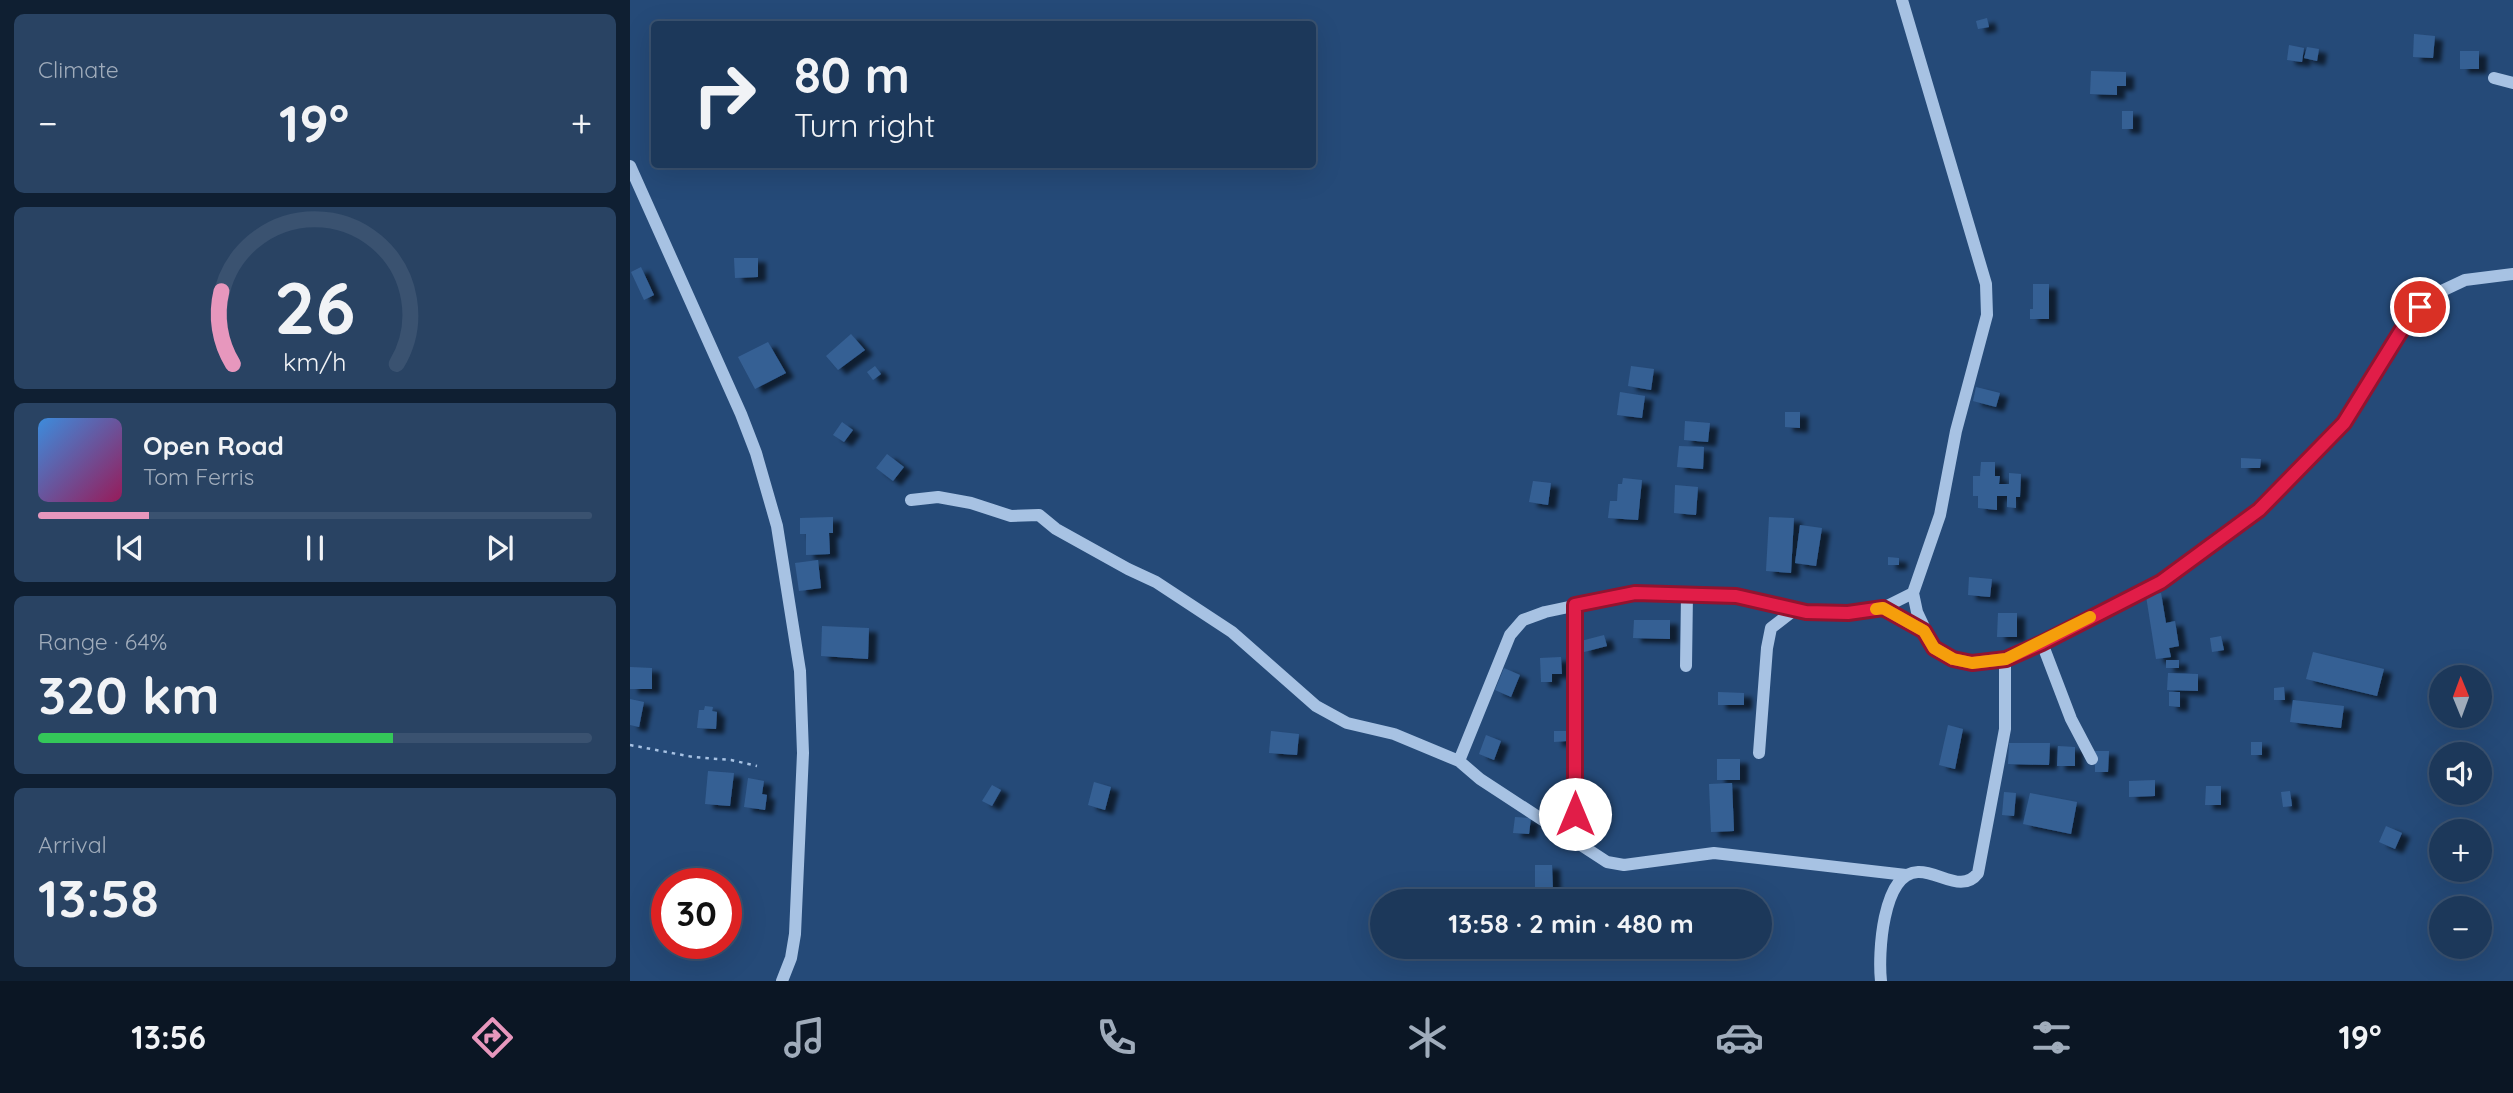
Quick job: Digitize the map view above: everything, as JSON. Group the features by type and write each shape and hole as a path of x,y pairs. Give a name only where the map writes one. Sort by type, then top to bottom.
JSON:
{"street":[{"path":"1902,0 1986,284 1987,315 1956,431 1940,514 1913,593 1924,631 1934,648 1953,659 1972,663 2006,659 2161,582 2259,510 2344,423 2409,318 2431,296 2465,280 2513,274"},
{"path":"2494,78 2513,83"},
{"path":"630,166 741,414 756,453 777,526 800,671 803,753 795,934 781,981"},
{"path":"911,500 938,498 971,503 1011,516 1039,515 1056,529 1156,582 1232,632 1316,706 1347,723 1394,734 1458,761 1480,779 1607,862 1624,865 1714,853 1906,875"},
{"path":"1458,761 1510,635 1523,620 1545,611 1635,593 1736,596 1793,611 1848,613 1883,608 1913,593"},
{"path":"1686,666 1687,594"},
{"path":"1575,605 1575,840"},
{"path":"1883,608 1924,631"},
{"path":"1759,753 1771,628 1793,611"},
{"path":"2042,643 2071,719 2092,759"},
{"path":"1881,981 1878,961 1889,900 1899,878 1918,872 1964,883 1973,881 1978,873 2004,729 2006,659"}],"path":[{"path":"630,745 757,766"}],"building":[{"path":"1987,18 1989,27 1978,29 1976,21"},
{"path":"2414,34 2435,36 2433,58 2413,57"},
{"path":"2289,45 2304,48 2302,62 2287,60"},
{"path":"2307,47 2319,49 2317,61 2304,58"},
{"path":"2460,51 2479,51 2479,69 2460,69"},
{"path":"2091,71 2126,72 2126,86 2117,86 2117,95 2090,94"},
{"path":"2122,111 2133,111 2133,129 2122,129"},
{"path":"734,258 758,258 758,277 735,278"},
{"path":"641,267 654,295 644,300 631,272"},
{"path":"2033,284 2049,284 2049,319 2030,319 2030,309 2033,309"},
{"path":"851,334 865,350 838,370 826,356"},
{"path":"768,342 786,373 755,389 738,357"},
{"path":"875,366 881,374 873,380 867,372"},
{"path":"1631,366 1654,369 1651,390 1628,386"},
{"path":"1976,387 2000,393 1996,407 1973,401"},
{"path":"1620,392 1645,396 1642,418 1617,415"},
{"path":"1785,412 1800,412 1800,428 1785,427"},
{"path":"1685,421 1710,423 1708,442 1684,440"},
{"path":"842,422 853,430 844,442 833,435"},
{"path":"1679,446 1704,447 1703,469 1677,467"},
{"path":"887,454 904,467 893,481 876,468"},
{"path":"2241,458 2261,459 2260,468 2241,468"},
{"path":"1981,462 1995,462 1995,476 2000,476 1999,484 2009,484 2009,473 2021,474 2020,497 2016,497 2016,508 2007,507 2007,496 1997,496 1997,510 1978,508 1978,496 1973,496 1973,476 1980,476"},
{"path":"1623,478 1642,480 1638,520 1608,518 1610,501 1617,501 1618,484 1622,484"},
{"path":"1533,481 1551,483 1548,505 1529,502"},
{"path":"1675,485 1698,487 1696,515 1674,513"},
{"path":"833,517 833,533 829,533 830,554 806,555 806,534 800,534 800,518"},
{"path":"1769,517 1794,518 1791,573 1766,571"},
{"path":"1800,525 1822,528 1816,566 1795,563"},
{"path":"1888,557 1899,558 1899,565 1888,565"},
{"path":"818,560 821,588 799,591 795,563"},
{"path":"1969,577 1992,579 1990,597 1968,595"},
{"path":"2161,593 2166,623 2175,621 2179,646 2169,648 2171,657 2156,659 2146,596"},
{"path":"1998,613 2017,613 2017,637 1997,637"},
{"path":"1634,620 1670,620 1670,639 1633,638"},
{"path":"822,626 869,628 868,659 821,656"},
{"path":"1604,635 1607,646 1584,652 1581,641"},
{"path":"2221,636 2224,650 2212,652 2210,638"},
{"path":"2313,652 2384,669 2377,696 2306,679"},
{"path":"1561,657 1562,674 1552,674 1552,682 1541,682 1540,658"},
{"path":"2166,660 2179,660 2179,668 2166,668"},
{"path":"630,667 652,668 652,689 630,689"},
{"path":"1504,668 1520,675 1511,697 1495,690"},
{"path":"2168,673 2198,674 2198,691 2167,690"},
{"path":"2284,687 2285,700 2274,700 2274,688"},
{"path":"1718,692 1744,693 1744,705 1718,705"},
{"path":"2169,692 2180,692 2180,707 2169,706"},
{"path":"630,699 644,702 639,727 630,725"},
{"path":"2293,700 2344,706 2341,728 2290,722"},
{"path":"705,706 713,707 712,711 717,712 716,729 697,728 699,710 704,710"},
{"path":"1948,725 1963,729 1955,769 1939,765"},
{"path":"1271,731 1299,734 1297,755 1269,753"},
{"path":"1554,731 1566,731 1567,741 1554,742"},
{"path":"1486,735 1501,741 1494,760 1479,754"},
{"path":"2251,742 2262,742 2262,755 2251,755"},
{"path":"2009,743 2050,743 2049,765 2008,764"},
{"path":"2058,746 2075,747 2075,766 2057,766"},
{"path":"2095,751 2109,751 2108,772 2095,772"},
{"path":"1717,759 1740,759 1740,780 1717,780"},
{"path":"708,771 734,773 730,806 705,804"},
{"path":"748,778 764,781 762,794 767,795 765,810 744,807"},
{"path":"2155,780 2155,796 2129,797 2129,781"},
{"path":"1094,782 1111,787 1105,810 1088,805"},
{"path":"1732,783 1734,831 1711,832 1709,784"},
{"path":"992,785 1001,790 992,806 982,801"},
{"path":"2206,786 2221,786 2221,805 2205,805"},
{"path":"2290,791 2292,806 2283,807 2281,792"},
{"path":"2004,792 2016,793 2014,816 2002,815"},
{"path":"2030,793 2077,802 2071,834 2023,824"},
{"path":"1515,817 1531,818 1529,834 1513,833"},
{"path":"2386,826 2402,833 2395,849 2379,842"},
{"path":"1535,865 1552,865 1553,889 1535,889"}],"slow traffic":[{"path":"1876,609 1883,608 1924,631 1934,648 1953,659 1972,663 2006,659 2090,617"}],"route":[{"path":"1575,814 1575,605 1635,593 1736,596 1806,612 1848,613 1883,608 1924,631 1934,648 1953,659 1972,663 2006,659 2161,582 2259,510 2344,423 2409,318 2420,307"}]}
